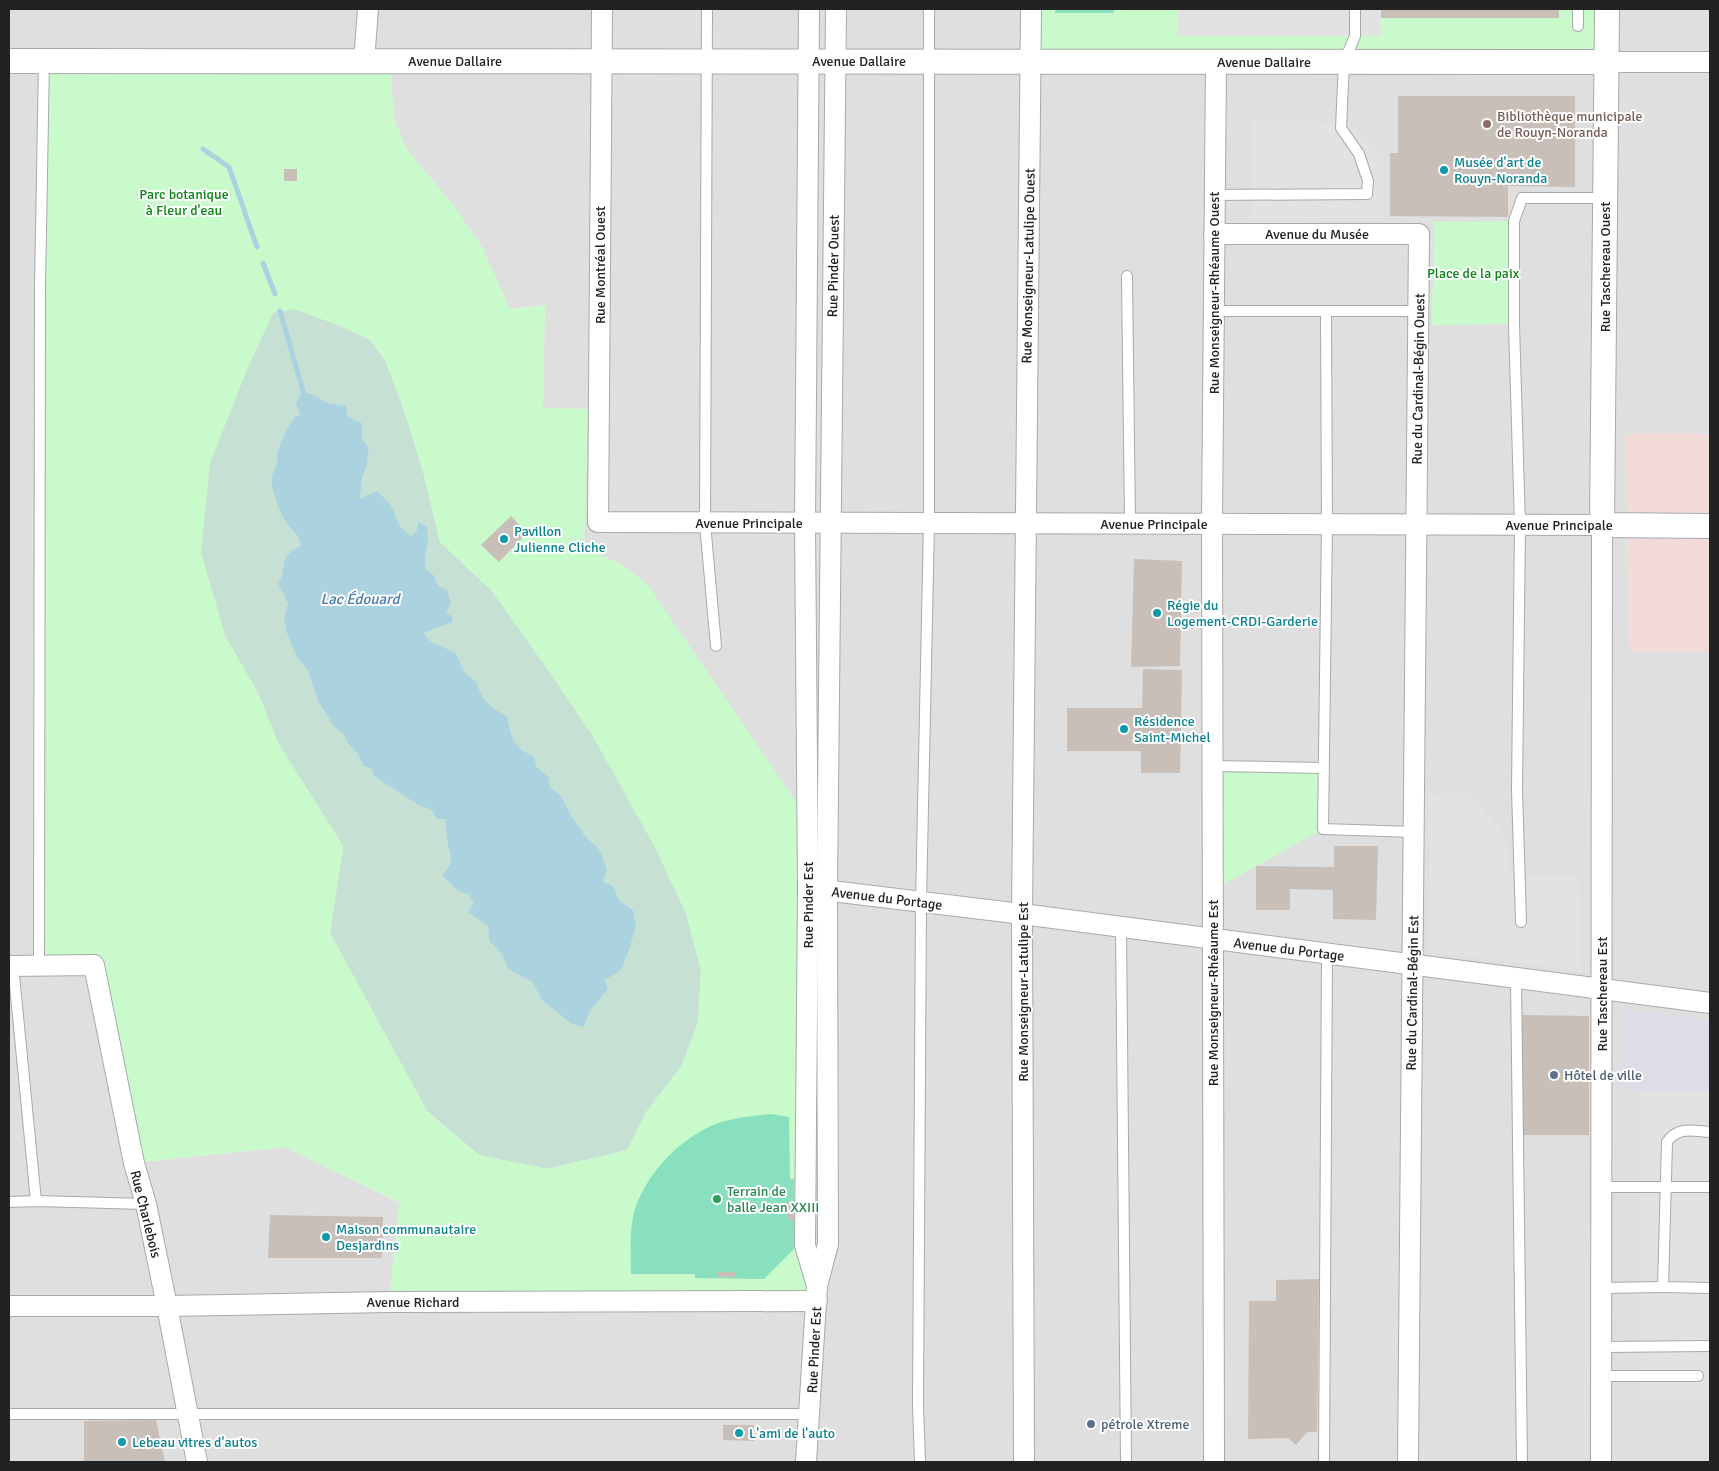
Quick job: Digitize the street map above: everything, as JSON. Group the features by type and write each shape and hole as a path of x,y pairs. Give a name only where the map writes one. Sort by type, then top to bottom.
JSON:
{"street":[{"path":"364,60 368,9"},
{"name":"Rue Montréal Ouest","path":"598,522 602,9"},
{"name":"Rue Pinder Ouest","path":"805,523 808,9"},
{"name":"Rue Pinder Ouest","path":"831,523 836,9"},
{"name":"Rue Monseigneur-Latulipe Ouest","path":"1025,523 1031,61 1030,9"},
{"name":"Rue Taschereau Ouest","path":"1602,525 1607,9"},
{"name":"Avenue Dallaire","path":"9,61 1710,62"},
{"name":"Rue Monseigneur-Rhéaume Ouest","path":"1212,524 1216,61"},
{"name":"Avenue du Musée","path":"1214,234 1419,234"},
{"name":"Rue du Cardinal-Bégin Ouest","path":"1416,525 1419,234"},
{"name":"Avenue Principale","path":"598,522 1710,526"},
{"name":"Rue Pinder Est","path":"805,523 828,1244 817,1294 806,1462"},
{"name":"Rue Pinder Est","path":"818,890 831,523"},
{"name":"Rue Monseigneur-Latulipe Est","path":"1024,1462 1022,914 1025,523"},
{"name":"Rue Monseigneur-Rhéaume Est","path":"1212,524 1214,1462"},
{"name":"Rue du Cardinal-Bégin Est","path":"1408,1462 1416,525"},
{"name":"Rue Taschereau Est","path":"1601,1462 1602,525"},
{"name":"Avenue du Portage","path":"818,890 1022,914 1710,1003"},
{"path":"11,966 39,966"},
{"name":"Rue Charlebois","path":"39,966 94,966 134,1163 146,1204 197,1462"},
{"name":"Avenue Richard","path":"9,1306 167,1306 817,1294"},
{"name":"Rue Pinder Est","path":"810,1414 816,1462"}],"lane":[{"path":"707,9 705,523 716,646"},
{"path":"920,1462 918,1404 921,902 929,523 929,9"},
{"path":"1214,195 1367,194 1368,181 1359,154 1341,128 1344,62 1355,36 1355,9"},
{"path":"1578,9 1578,26"},
{"path":"39,966 40,287 44,60"},
{"path":"1521,922 1517,789 1520,525 1514,324 1514,221 1522,198 1605,198"},
{"path":"1127,276 1130,523"},
{"path":"1214,311 1418,311"},
{"path":"1326,311 1327,524 1323,829 1414,832"},
{"path":"1212,766 1324,768"},
{"path":"1121,927 1126,1462"},
{"path":"1324,1462 1327,954"},
{"path":"11,966 36,1201"},
{"path":"1516,979 1522,1462"},
{"path":"1664,1287 1667,1142 1673,1133 1681,1131 1710,1132"},
{"path":"1602,1187 1710,1187"},
{"path":"9,1202 146,1204"},
{"path":"1602,1288 1710,1288"},
{"path":"1602,1347 1710,1346"},
{"path":"1602,1376 1698,1376"},
{"path":"9,1414 810,1414"}],"shaded area":[{"path":"9,9 1710,9 1710,434 1626,434 1629,652 1710,652 1710,1462 9,1462","holes":["390,61 394,120 407,150 454,206 482,247 510,309 545,305 543,408 588,409 584,548 623,565 817,1301 389,1301 400,1203 285,1147 134,1163 94,965"]},
{"path":"1178,9 1381,9 1381,36 1178,36"},
{"path":"1252,121 1349,122 1383,153 1383,221 1251,220"},
{"path":"1626,434 1710,434 1710,652 1629,652"},
{"path":"1469,793 1506,836 1508,876 1578,877 1582,971 1430,952 1429,794"},
{"path":"1621,1010 1710,1019 1710,1091 1620,1090"},
{"path":"1639,1090 1710,1091 1710,1399 1641,1400"}],"green space":[{"path":"1037,9 1601,9 1600,55 1037,55"},
{"path":"1055,9 1114,9 1114,13 1055,13"},
{"name":"Parc botanique à Fleur d'eau","path":"44,60 390,61 394,120 407,150 454,206 482,247 510,309 545,305 543,408 588,409 584,547 623,565 648,585 808,819 805,1245 817,1301 389,1302 399,1202 285,1147 134,1163 94,966 39,966","holes":["294,309 369,339 385,360 405,413 424,475 440,542 492,591 593,736 655,847 686,913 701,970 698,1022 682,1065 647,1111 627,1150 547,1169 479,1155 427,1111 330,933 343,846 278,743 258,693 225,636 201,552 210,463 246,372 273,313"]},
{"name":"Place de la paix","path":"1514,221 1514,324 1432,325 1434,222"},
{"path":"294,309 333,323 369,339 385,360 405,413 424,475 440,542 492,591 593,736 655,847 686,913 701,970 698,1022 682,1065 647,1111 627,1150 547,1169 479,1155 427,1111 330,933 343,846 278,743 258,693 225,636 201,552 210,463 272,313","holes":["303,391 328,403 346,406 348,417 362,423 362,438 369,449 362,479 360,500 391,505 400,526 411,537 417,530 428,543 425,557 426,569 433,574 445,612 440,627 424,633 430,641 456,653 465,673 477,682 484,699 507,716 514,741 521,749 534,757 537,767 549,777 550,787 562,797 585,836 599,849 603,881 613,886 620,901 633,910 627,956 605,980 608,989 590,1011 584,1027 542,1000 532,982 508,969 501,953 489,941 488,926 469,912 474,903 469,895 458,891 442,875 450,862 446,819 432,810 418,805 381,781 371,767 363,766 358,754 348,744 343,734 334,727 318,701 308,671 297,657 284,618 288,603 278,584 286,558 301,546 299,536 284,519 272,477 278,460 277,452 295,416 300,415 299,408"]},
{"path":"1212,766 1324,768 1323,829 1213,890"},
{"name":"Terrain de balle Jean XXIII","path":"771,1114 789,1117 790,1179 794,1179 794,1249 764,1279 695,1278 695,1274 631,1274 632,1220 639,1199 654,1173 686,1141 711,1126 733,1119"}],"water":[{"name":"Lac Édouard","path":"303,391 328,403 346,406 348,417 362,423 362,438 369,449 362,479 360,499 377,491 391,505 400,526 411,536 417,530 418,522 427,527 426,569 433,574 438,586 447,590 451,603 446,612 452,617 452,622 424,633 430,641 456,653 465,673 477,682 484,699 507,716 514,741 521,749 534,757 537,767 549,777 550,787 562,797 585,836 599,849 607,870 603,881 613,886 620,901 633,910 636,927 627,956 621,970 605,980 608,989 590,1011 584,1027 572,1024 542,1000 532,982 508,969 501,953 489,941 488,926 468,912 474,903 469,895 458,891 442,875 450,862 446,819 437,819 432,810 418,805 381,781 374,775 371,768 363,766 358,754 348,744 343,734 334,727 318,701 308,671 297,657 287,633 284,618 288,603 278,584 288,554 301,545 298,536 283,517 275,497 272,481 277,463 277,451 295,416 300,415 296,403"}],"building":[{"path":"1381,9 1559,9 1559,18 1381,18"},
{"name":"Bibliothèque municipale de Rouyn-Noranda","path":"1398,96 1575,96 1575,187 1508,186 1508,217 1390,216 1390,153 1398,153"},
{"path":"284,169 297,169 297,181 284,181"},
{"name":"Pavillon Julienne Cliche","path":"511,516 527,533 499,562 481,545"},
{"name":"Régie du Logement-CRDI-Garderie","path":"1134,559 1182,561 1180,666 1131,667"},
{"name":"Résidence Saint-Michel","path":"1143,669 1182,670 1180,773 1141,773 1141,751 1067,751 1067,708 1142,708"},
{"path":"1334,846 1378,846 1376,920 1333,919 1333,890 1290,889 1290,910 1256,910 1256,866 1334,867"},
{"name":"Hôtel de ville","path":"1519,1015 1589,1016 1589,1135 1519,1135"},
{"path":"788,1202 793,1202 793,1220 788,1220"},
{"name":"Maison communautaire Desjardins","path":"270,1215 383,1217 382,1258 268,1258"},
{"path":"718,1272 736,1272 736,1277 718,1277"},
{"path":"1319,1279 1317,1432 1307,1432 1296,1445 1288,1438 1248,1439 1249,1301 1276,1301 1276,1280"},
{"name":"Lebeau vitres d'autos","path":"156,1420 165,1462 84,1462 84,1421"},
{"name":"L'ami de l'auto","path":"723,1425 754,1425 754,1441 723,1440"}],"waterway":[{"path":"203,149 229,167 257,247"},
{"path":"263,263 275,294"},
{"path":"280,311 303,391"}],"place":[{"name":"Bibliothèque municipale de Rouyn-Noranda","path":"1487,124"},
{"name":"Musée d'art de Rouyn-Noranda","path":"1444,170"},
{"name":"Pavillon Julienne Cliche","path":"504,539"},
{"name":"Régie du Logement-CRDI-Garderie","path":"1157,613"},
{"name":"Résidence Saint-Michel","path":"1124,729"},
{"name":"Hôtel de ville","path":"1554,1075"},
{"name":"Terrain de balle Jean XXIII","path":"717,1199"},
{"name":"Maison communautaire Desjardins","path":"326,1237"},
{"name":"pétrole Xtreme","path":"1091,1424"},
{"name":"L'ami de l'auto","path":"739,1433"},
{"name":"Lebeau vitres d'autos","path":"122,1442"}]}
